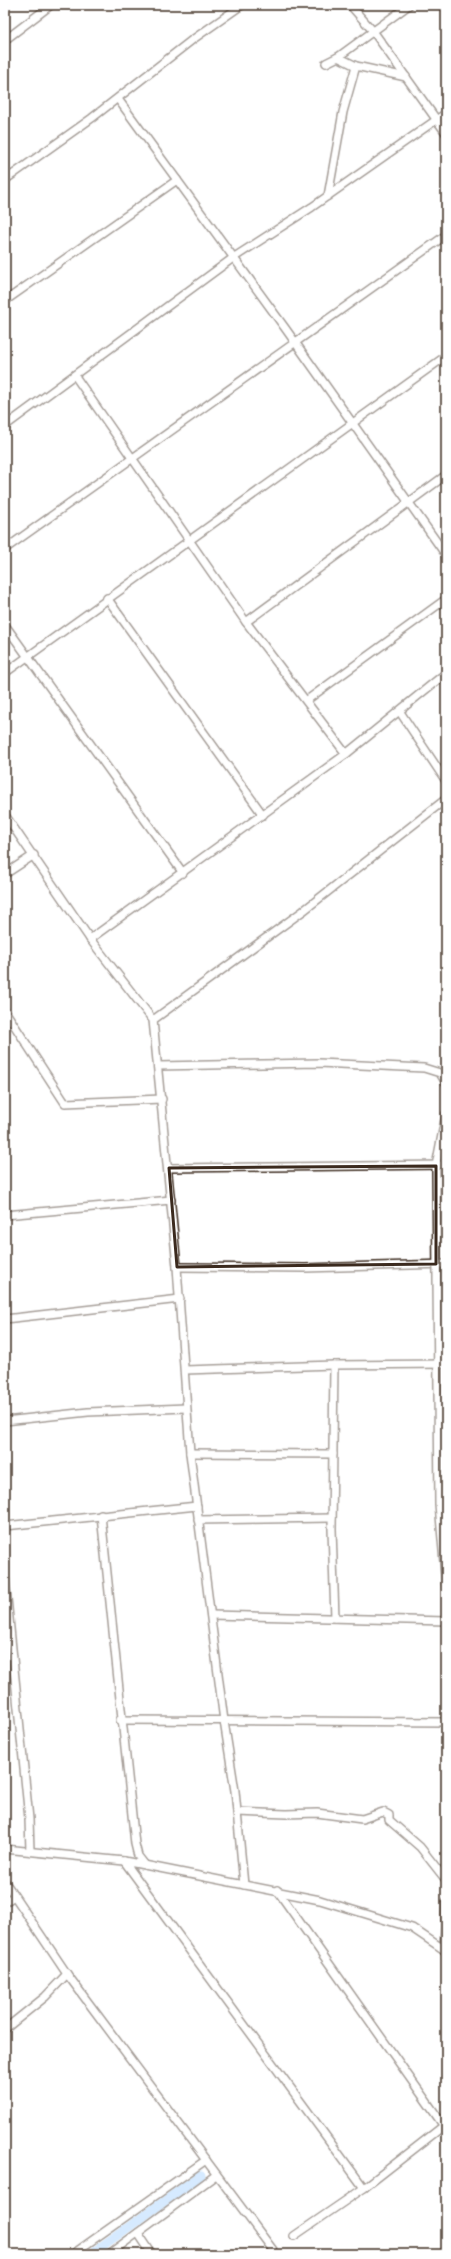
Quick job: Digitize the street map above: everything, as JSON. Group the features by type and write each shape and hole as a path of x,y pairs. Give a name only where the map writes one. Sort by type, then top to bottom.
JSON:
{"street":[{"path":"5,40 51,5"},
{"path":"5,180 118,99 192,40 242,5"},
{"path":"350,5 373,31 446,134"},
{"path":"326,63 338,57 409,5"},
{"path":"338,57 356,66 406,77"},
{"path":"328,196 343,112 356,66"},
{"path":"118,99 232,258 295,342 408,503 446,554"},
{"path":"5,426 75,376 232,258 328,196 446,113"},
{"path":"5,301 177,180"},
{"path":"5,549 446,235"},
{"path":"5,673 189,539 446,356"},
{"path":"75,376 246,622 307,700 346,754"},
{"path":"246,622 446,475"},
{"path":"107,598 263,815"},
{"path":"307,700 446,599"},
{"path":"5,625 183,873"},
{"path":"90,939 346,754 400,712 446,673"},
{"path":"400,712 446,781"},
{"path":"153,1020 303,911 446,799"},
{"path":"5,815 34,855 90,939 153,1020 169,1168 180,1299 190,1453 237,1812 244,1885"},
{"path":"5,874 34,855"},
{"path":"5,1011 65,1103 162,1099"},
{"path":"158,1066 319,1063 424,1068 440,1073 446,1083"},
{"path":"446,1114 436,1166 439,1504 446,1586"},
{"path":"169,1168 446,1165"},
{"path":"5,1215 171,1200"},
{"path":"177,1267 305,1268 446,1264"},
{"path":"5,1319 180,1299"},
{"path":"185,1370 334,1365 446,1364"},
{"path":"334,1365 332,1518 334,1618"},
{"path":"5,1421 88,1412 186,1408"},
{"path":"190,1453 333,1454"},
{"path":"5,1526 197,1506"},
{"path":"101,1515 120,1720 135,1844 138,1856 145,1865"},
{"path":"198,1520 332,1518"},
{"path":"5,1578 30,1851"},
{"path":"211,1615 446,1621"},
{"path":"120,1720 446,1722"},
{"path":"237,1812 286,1814 317,1813 362,1819 383,1812 389,1815 389,1820 420,1847 446,1880"},
{"path":"5,1849 124,1861 244,1885 277,1890 320,1900 412,1928 445,1950"},
{"path":"124,1861 364,2188"},
{"path":"5,1882 68,1974 276,2254"},
{"path":"277,1890 445,2127 364,2188 294,2236"},
{"path":"5,1902 14,1896"},
{"path":"445,1950 446,1902"},
{"path":"5,2029 45,1997 68,1974"},
{"path":"73,2254 206,2160"},
{"path":"109,2254 216,2175"},
{"path":"138,2233 152,2254"}],"highlighted area":[{"path":"436,1166 436,1264 177,1267 169,1168"}],"waterway":[{"path":"91,2254 201,2175"}]}
